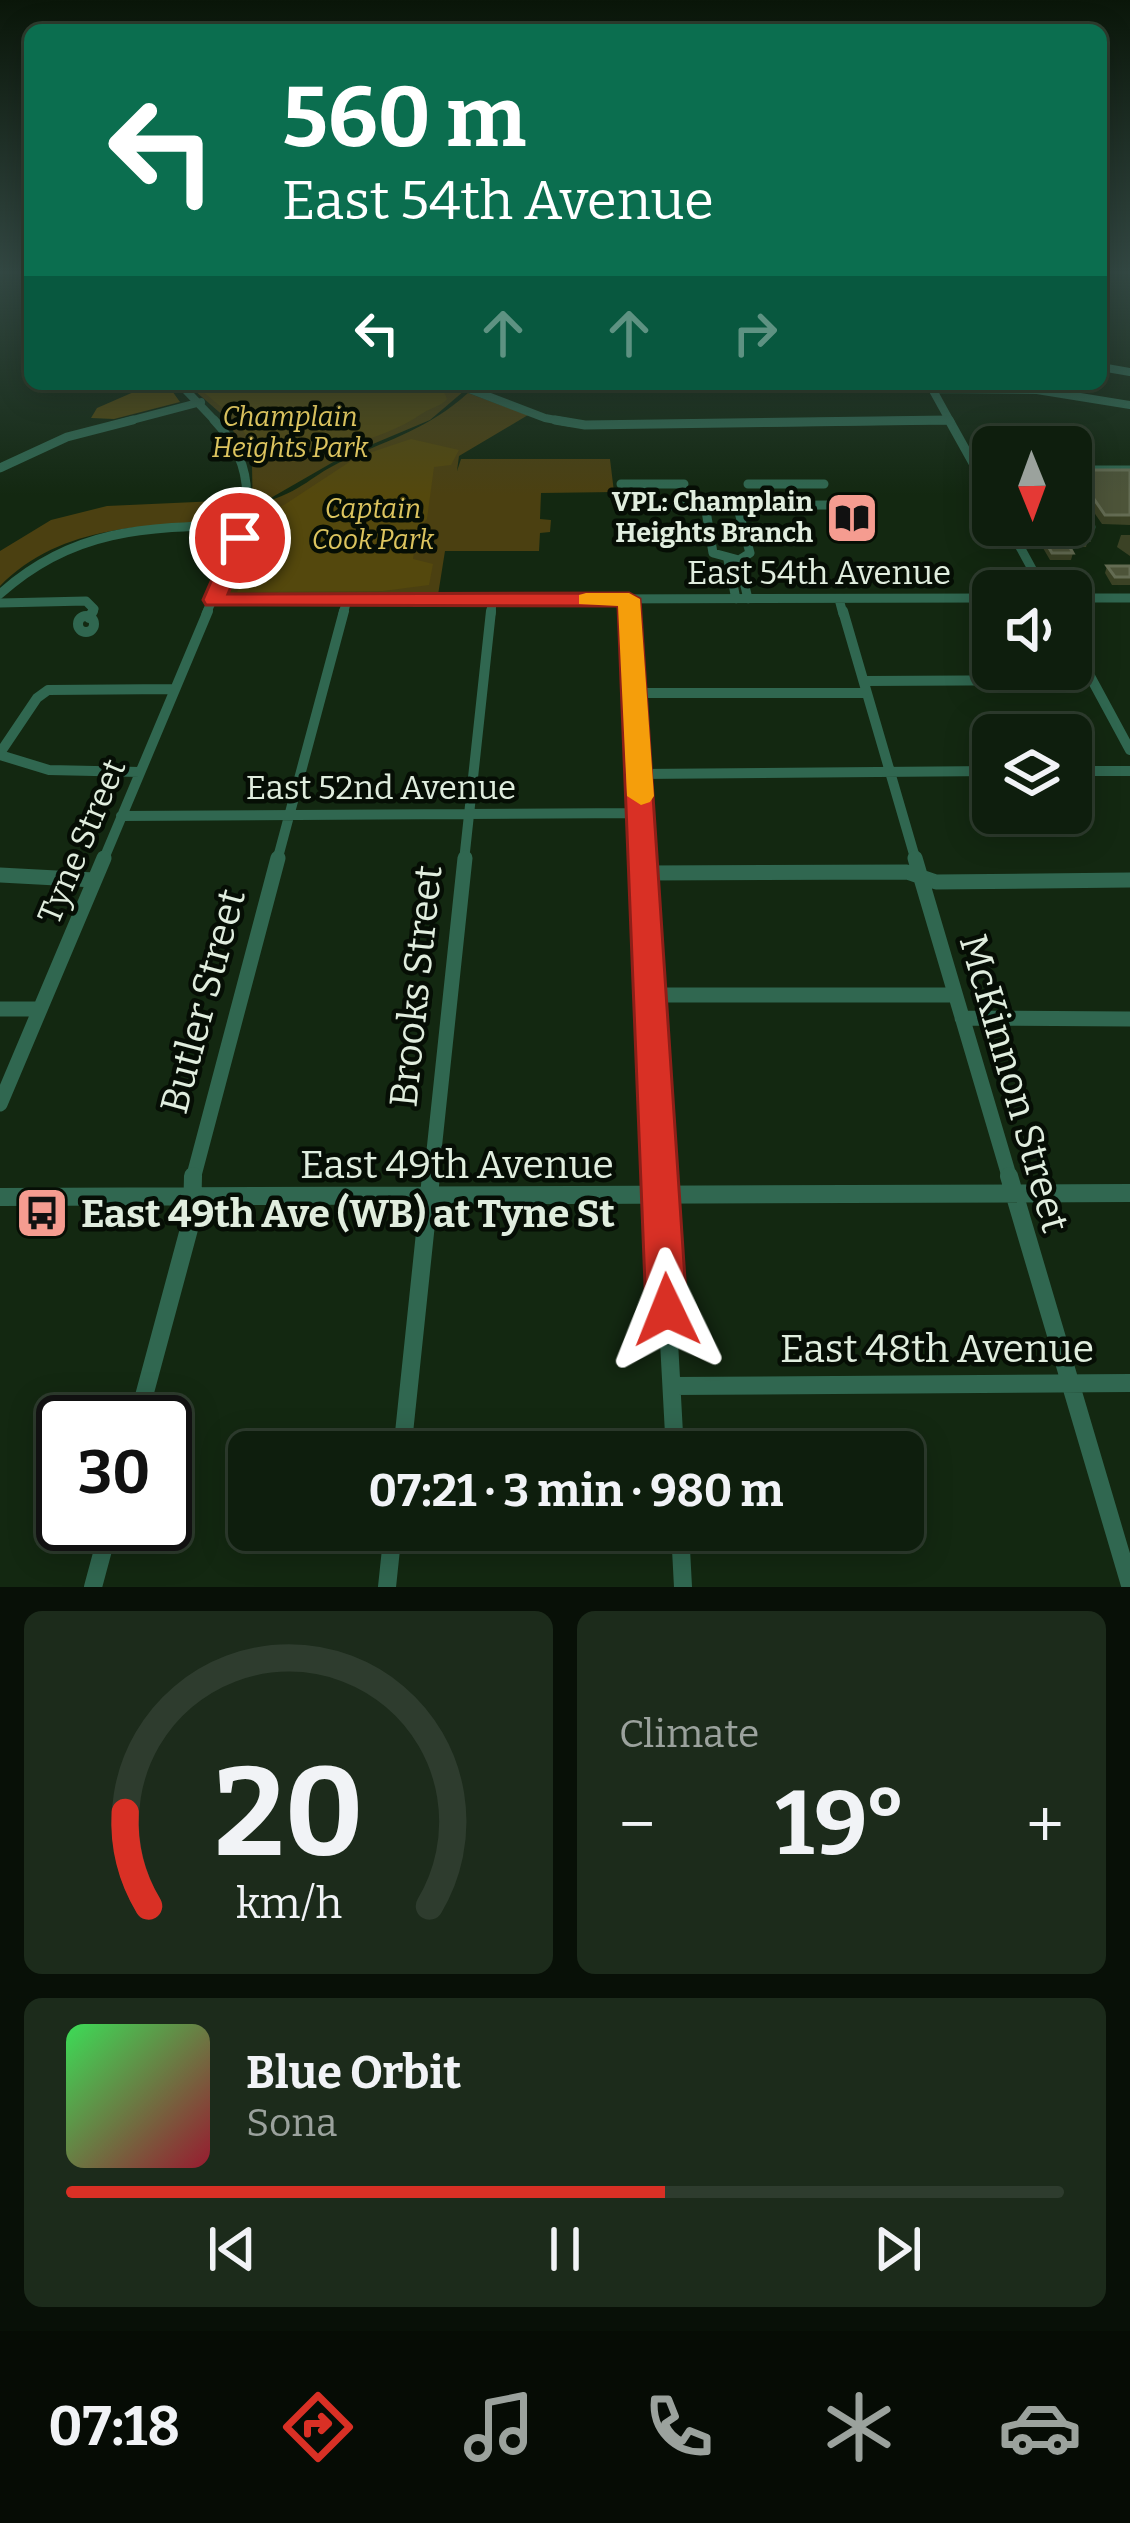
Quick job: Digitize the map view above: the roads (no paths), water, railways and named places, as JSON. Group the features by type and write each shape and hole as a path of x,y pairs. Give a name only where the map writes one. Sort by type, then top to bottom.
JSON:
{"street":[{"path":"0,598 33,563 89,538 135,529 244,525 243,461 230,434 187,390"},
{"path":"473,390 545,418 602,426 949,420"},
{"path":"932,390 972,462"},
{"path":"1037,390 1130,405"},
{"path":"0,468 67,437 201,402"},
{"path":"1092,470 1130,470"},
{"path":"621,484 684,480 687,506"},
{"path":"755,505 747,480 824,484"},
{"path":"628,506 833,505"},
{"path":"705,506 713,553 734,560 750,553 737,506"},
{"name":"Tyne Street","path":"0,1104 244,525"},
{"path":"734,560 742,599"},
{"path":"0,598 86,602 94,609 89,618"},
{"name":"East 54th Avenue","path":"214,600 972,598"},
{"path":"1092,598 1130,598"},
{"path":"629,599 674,1431"},
{"name":"McKinnon Street","path":"839,599 1130,1585"},
{"name":"Butler Street","path":"144,1395 192,1218 193,1178 347,600"},
{"name":"Brooks Street","path":"404,1431 492,600"},
{"path":"1092,680 1126,735 1130,750"},
{"path":"634,693 972,684"},
{"path":"140,772 62,770 0,754 37,698 48,690 176,689"},
{"path":"639,774 972,771"},
{"path":"1092,771 1130,771"},
{"name":"East 52nd Avenue","path":"121,816 641,813"},
{"path":"644,873 907,872 936,882 1130,880"},
{"path":"0,875 94,880"},
{"path":"651,995 955,994"},
{"path":"0,1010 39,1009"},
{"path":"962,1018 1130,1018"},
{"name":"East 49th Avenue","path":"0,1196 1130,1193"},
{"name":"East 48th Avenue","path":"672,1386 1130,1383"},
{"path":"93,1587 103,1551"},
{"path":"387,1587 391,1551"},
{"path":"681,1551 683,1587"}],"place":[{"name":"VPL: Champlain Heights Branch","path":"852,518"},
{"name":"East 49th Ave (WB) at Tyne St","path":"42,1213"}],"park label":[{"name":"Champlain Heights Park","path":"290,432"},
{"name":"Captain Cook Park","path":"373,524"}]}
